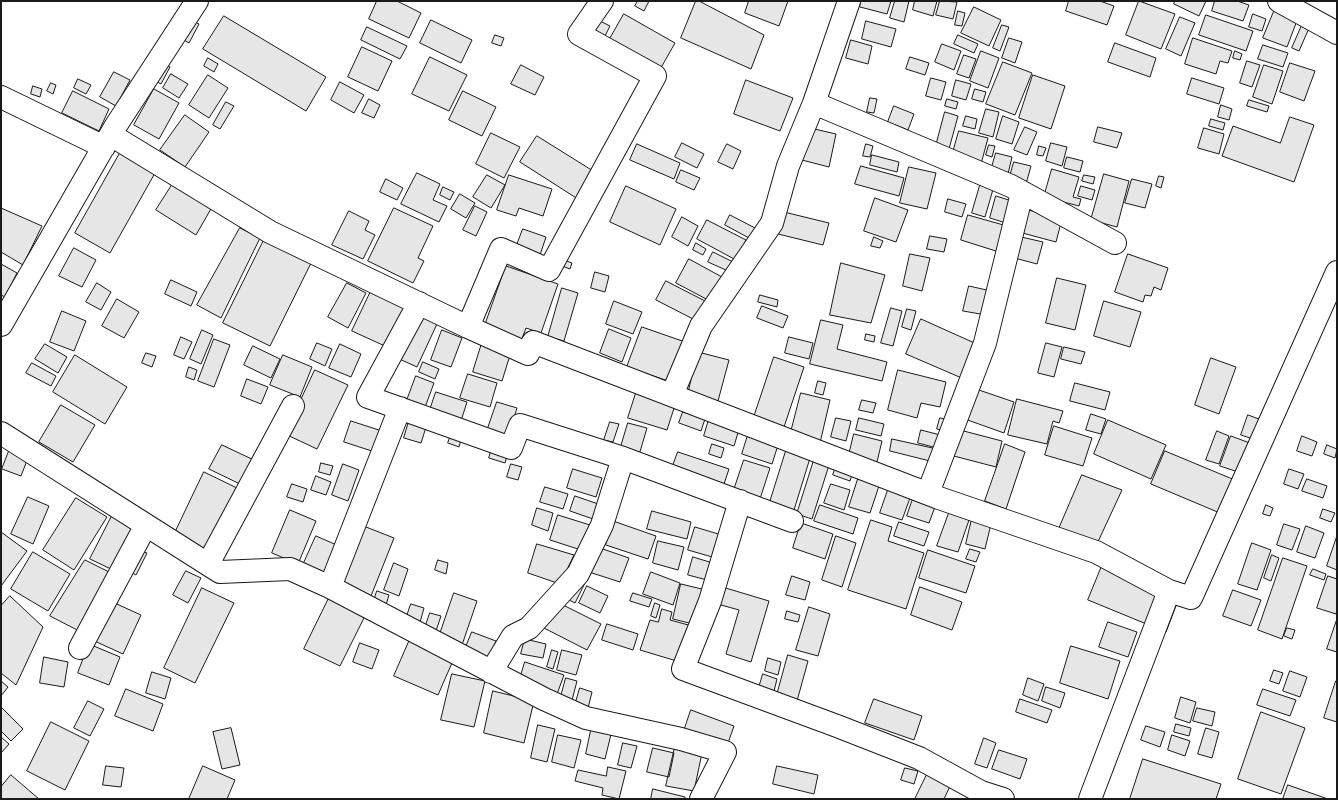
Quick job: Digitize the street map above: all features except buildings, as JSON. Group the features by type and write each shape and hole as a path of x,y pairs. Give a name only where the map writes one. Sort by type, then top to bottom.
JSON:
{"street":[{"path":"1,325 107,141 198,1"},
{"path":"468,327 501,249 549,270 655,76 579,34 602,1"},
{"path":"672,395 700,326 772,223 788,166 814,102 849,1"},
{"path":"1279,1 1337,33"},
{"path":"1,97 107,141 270,232 468,327 528,354 533,342 928,493 1096,552 1169,591 1191,598 1337,272"},
{"path":"814,102 1010,186 1115,242"},
{"path":"928,493 985,343 1022,193"},
{"path":"419,303 368,397 511,448 520,424 623,458 792,521"},
{"path":"208,564 293,406"},
{"path":"330,587 400,408"},
{"path":"1,433 220,572 290,569 330,587 544,699 586,718 681,739 725,752 701,799"},
{"path":"491,672 513,636 529,628 578,574 602,525 623,458"},
{"path":"740,501 710,601 683,669 837,726 918,758 981,792 1003,799"},
{"path":"80,648 146,525"},
{"path":"1090,799 1169,591"}]}
